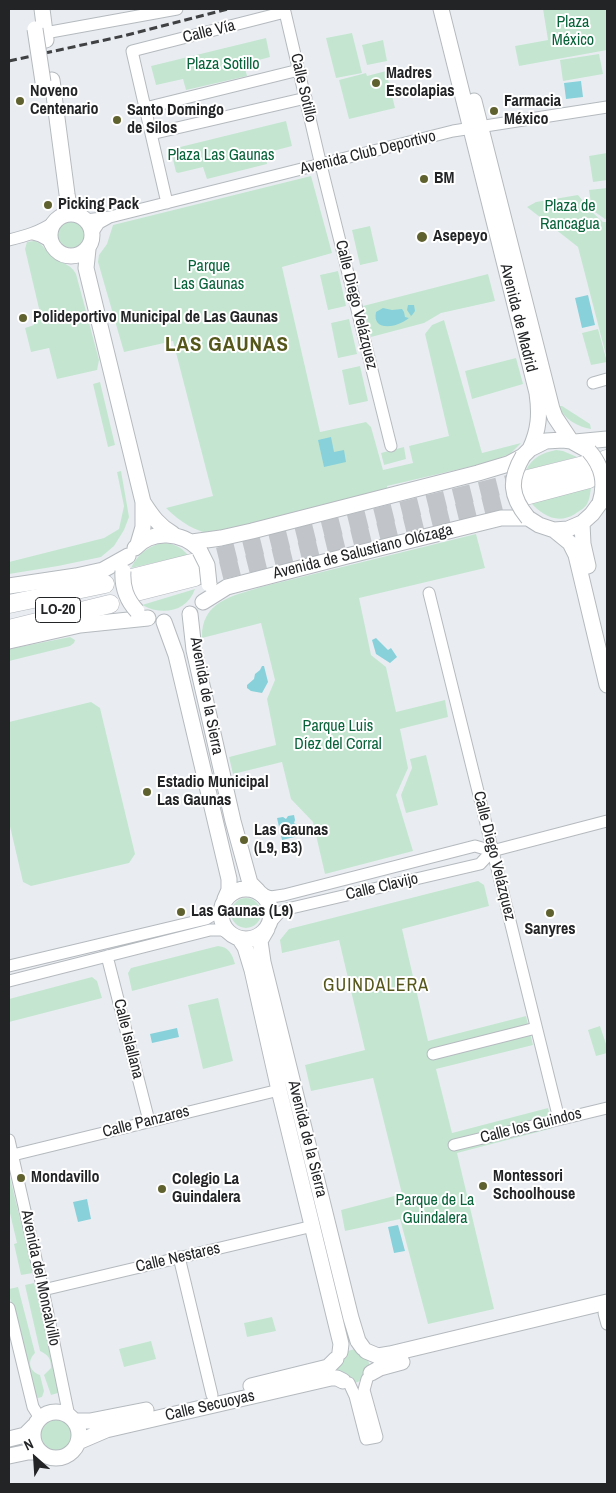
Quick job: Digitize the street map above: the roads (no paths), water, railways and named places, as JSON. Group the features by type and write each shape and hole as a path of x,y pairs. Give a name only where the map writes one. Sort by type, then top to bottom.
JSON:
{"highway":[{"path":"524,488 587,465"},
{"path":"130,569 197,563"},
{"path":"9,629 108,596"},
{"name":"LO-20","path":"9,604 108,596"},
{"name":"LO-20","path":"9,621 108,596"}],"main road":[{"path":"33,9 42,34"},
{"path":"42,9 42,34 48,81 69,205 73,221 92,239 88,249 86,268 143,502 143,527 130,569"},
{"path":"441,9 475,128"},
{"path":"450,9 475,128"},
{"name":"Avenida de Madrid","path":"475,128 552,409 573,442"},
{"name":"Avenida de Madrid","path":"475,128 537,393 539,422 535,439 527,453"},
{"path":"73,221 51,228 51,242 59,254 66,256 80,255 88,249"},
{"path":"73,257 80,262 88,274"},
{"path":"197,563 215,539 462,478 508,464 546,441 563,440 573,442 607,438"},
{"path":"527,453 516,468 513,481 514,495 519,507 528,518 539,526 554,530 568,529 582,523 603,500 604,481 596,460 587,465 573,442"},
{"path":"143,502 154,520 172,534 197,563 208,593 203,602 190,614 179,620 164,622 142,614 126,595 122,580 155,536 172,534"},
{"name":"Avenida de Salustiano Olózaga","path":"203,602 227,587 501,518 528,518"},
{"path":"582,523 583,544 607,645"},
{"path":"554,530 570,543 576,555 607,685"},
{"path":"9,586 103,570 130,569"},
{"path":"9,641 80,625 142,614"},
{"name":"Avenida de la Sierra","path":"190,614 194,650 231,811 250,882 260,893"},
{"name":"Avenida de la Sierra","path":"164,622 176,655 228,879 229,890 224,903"},
{"path":"251,889 260,893 271,907 269,925 261,935 254,938 247,940 234,936 222,921 224,903 237,890 251,889"},
{"name":"Avenida de la Sierra","path":"269,925 260,941 263,962 354,1328 360,1345 364,1350"},
{"name":"Avenida de la Sierra","path":"234,936 245,947 252,970 279,1090 341,1344 338,1355"},
{"path":"606,1313 384,1366 355,1384 346,1382 336,1371 338,1355 351,1346 378,1356 606,1313"},
{"path":"364,1350 372,1361 369,1376"},
{"name":"Calle Secuoyas","path":"72,1418 90,1421 104,1419 212,1395 324,1368 331,1365 338,1355"},
{"name":"Calle Secuoyas","path":"78,1442 106,1430 326,1379 337,1378 346,1382"},
{"path":"9,1440 25,1435 37,1422 46,1414 62,1412 72,1418 80,1435 75,1449 64,1458 50,1458 40,1452 33,1440 37,1422"},
{"path":"9,1456 28,1452 40,1452"}],"street":[{"name":"Calle Vía","path":"42,34 177,9"},
{"name":"Calle Vía","path":"144,108 132,51 285,12"},
{"name":"Calle Sotillo","path":"285,12 321,164"},
{"path":"167,203 144,108 299,70"},
{"path":"151,134 306,98"},
{"name":"Avenida Club Deportivo","path":"9,240 73,221 99,224 110,217 453,131 607,107"},
{"name":"Calle Diego Velázquez","path":"321,164 391,446"},
{"path":"33,234 51,242"},
{"path":"593,383 607,379"},
{"name":"Calle Diego Velázquez","path":"429,593 559,1119"},
{"name":"Calle Clavijo","path":"260,893 272,897 284,895 475,846 492,851 607,821"},
{"name":"Calle Clavijo","path":"269,925 279,913 287,909 480,864 492,851"},
{"path":"9,966 206,919 218,912 224,903"},
{"path":"9,981 210,930 222,930 234,936"},
{"name":"Calle Islallana","path":"107,956 149,1122"},
{"path":"433,1054 536,1028"},
{"name":"Calle Panzares","path":"12,1155 279,1090"},
{"name":"Calle los Guindos","path":"454,1145 607,1108"},
{"name":"Avenida del Moncalvillo","path":"9,1140 72,1418"},
{"name":"Calle Nestares","path":"43,1290 313,1226"},
{"path":"179,1257 212,1395"},
{"path":"9,1308 37,1422"},
{"path":"346,1382 355,1396 372,1438 364,1390 369,1376"}],"water":[{"path":"581,81 583,97 566,99 564,83"},
{"path":"588,295 595,325 582,328 575,298"},
{"path":"408,305 414,305 415,311 411,316 407,310"},
{"path":"383,308 392,310 402,309 405,317 409,318 397,324 384,326 379,324 376,319 376,312"},
{"path":"331,437 334,452 344,450 346,462 324,467 318,440"},
{"path":"376,638 388,650 391,648 397,657 390,663 376,654 372,640"},
{"path":"264,666 268,682 262,693 251,691 247,688 247,685 254,679 255,674"},
{"path":"294,815 294,823 297,825 299,836 282,840 277,818 283,817 286,819 288,816"},
{"path":"177,1028 179,1037 152,1043 150,1034"},
{"path":"87,1199 91,1219 78,1222 73,1202"},
{"path":"398,1225 405,1251 394,1253 388,1227"}],"tunnel":[{"path":"192,563 524,480"},
{"path":"195,577 525,496"}],"railway":[{"path":"9,61 123,36 228,9"}],"place":[{"name":"Madres Escolapias","path":"376,83"},
{"name":"Noveno Centenario","path":"20,101"},
{"name":"Farmacia México","path":"494,111"},
{"name":"Santo Domingo de Silos","path":"117,120"},
{"name":"BM","path":"424,179"},
{"name":"Picking Pack","path":"48,205"},
{"name":"Asepeyo","path":"422,237"},
{"name":"Polideportivo Municipal de Las Gaunas","path":"23,318"},
{"name":"Estadio Municipal Las Gaunas","path":"147,792"},
{"name":"Las Gaunas (L9, B3)","path":"244,840"},
{"name":"Las Gaunas (L9)","path":"181,912"},
{"name":"Sanyres","path":"550,913"},
{"name":"Mondavillo","path":"21,1178"},
{"name":"Montessori Schoolhouse","path":"483,1186"},
{"name":"Colegio La Guindalera","path":"162,1189"}],"district":[{"name":"LAS GAUNAS","path":"227,345"},
{"name":"GUINDALERA","path":"376,986"}],"park label":[{"name":"Plaza México","path":"573,32"},
{"name":"Plaza Sotillo","path":"223,65"},
{"name":"Plaza Las Gaunas","path":"221,156"},
{"name":"Plaza de Rancagua","path":"570,216"},
{"name":"Parque Las Gaunas","path":"209,276"},
{"name":"Parque Luis Díez del Corral","path":"338,736"},
{"name":"Parque de La Guindalera","path":"435,1210"}]}
